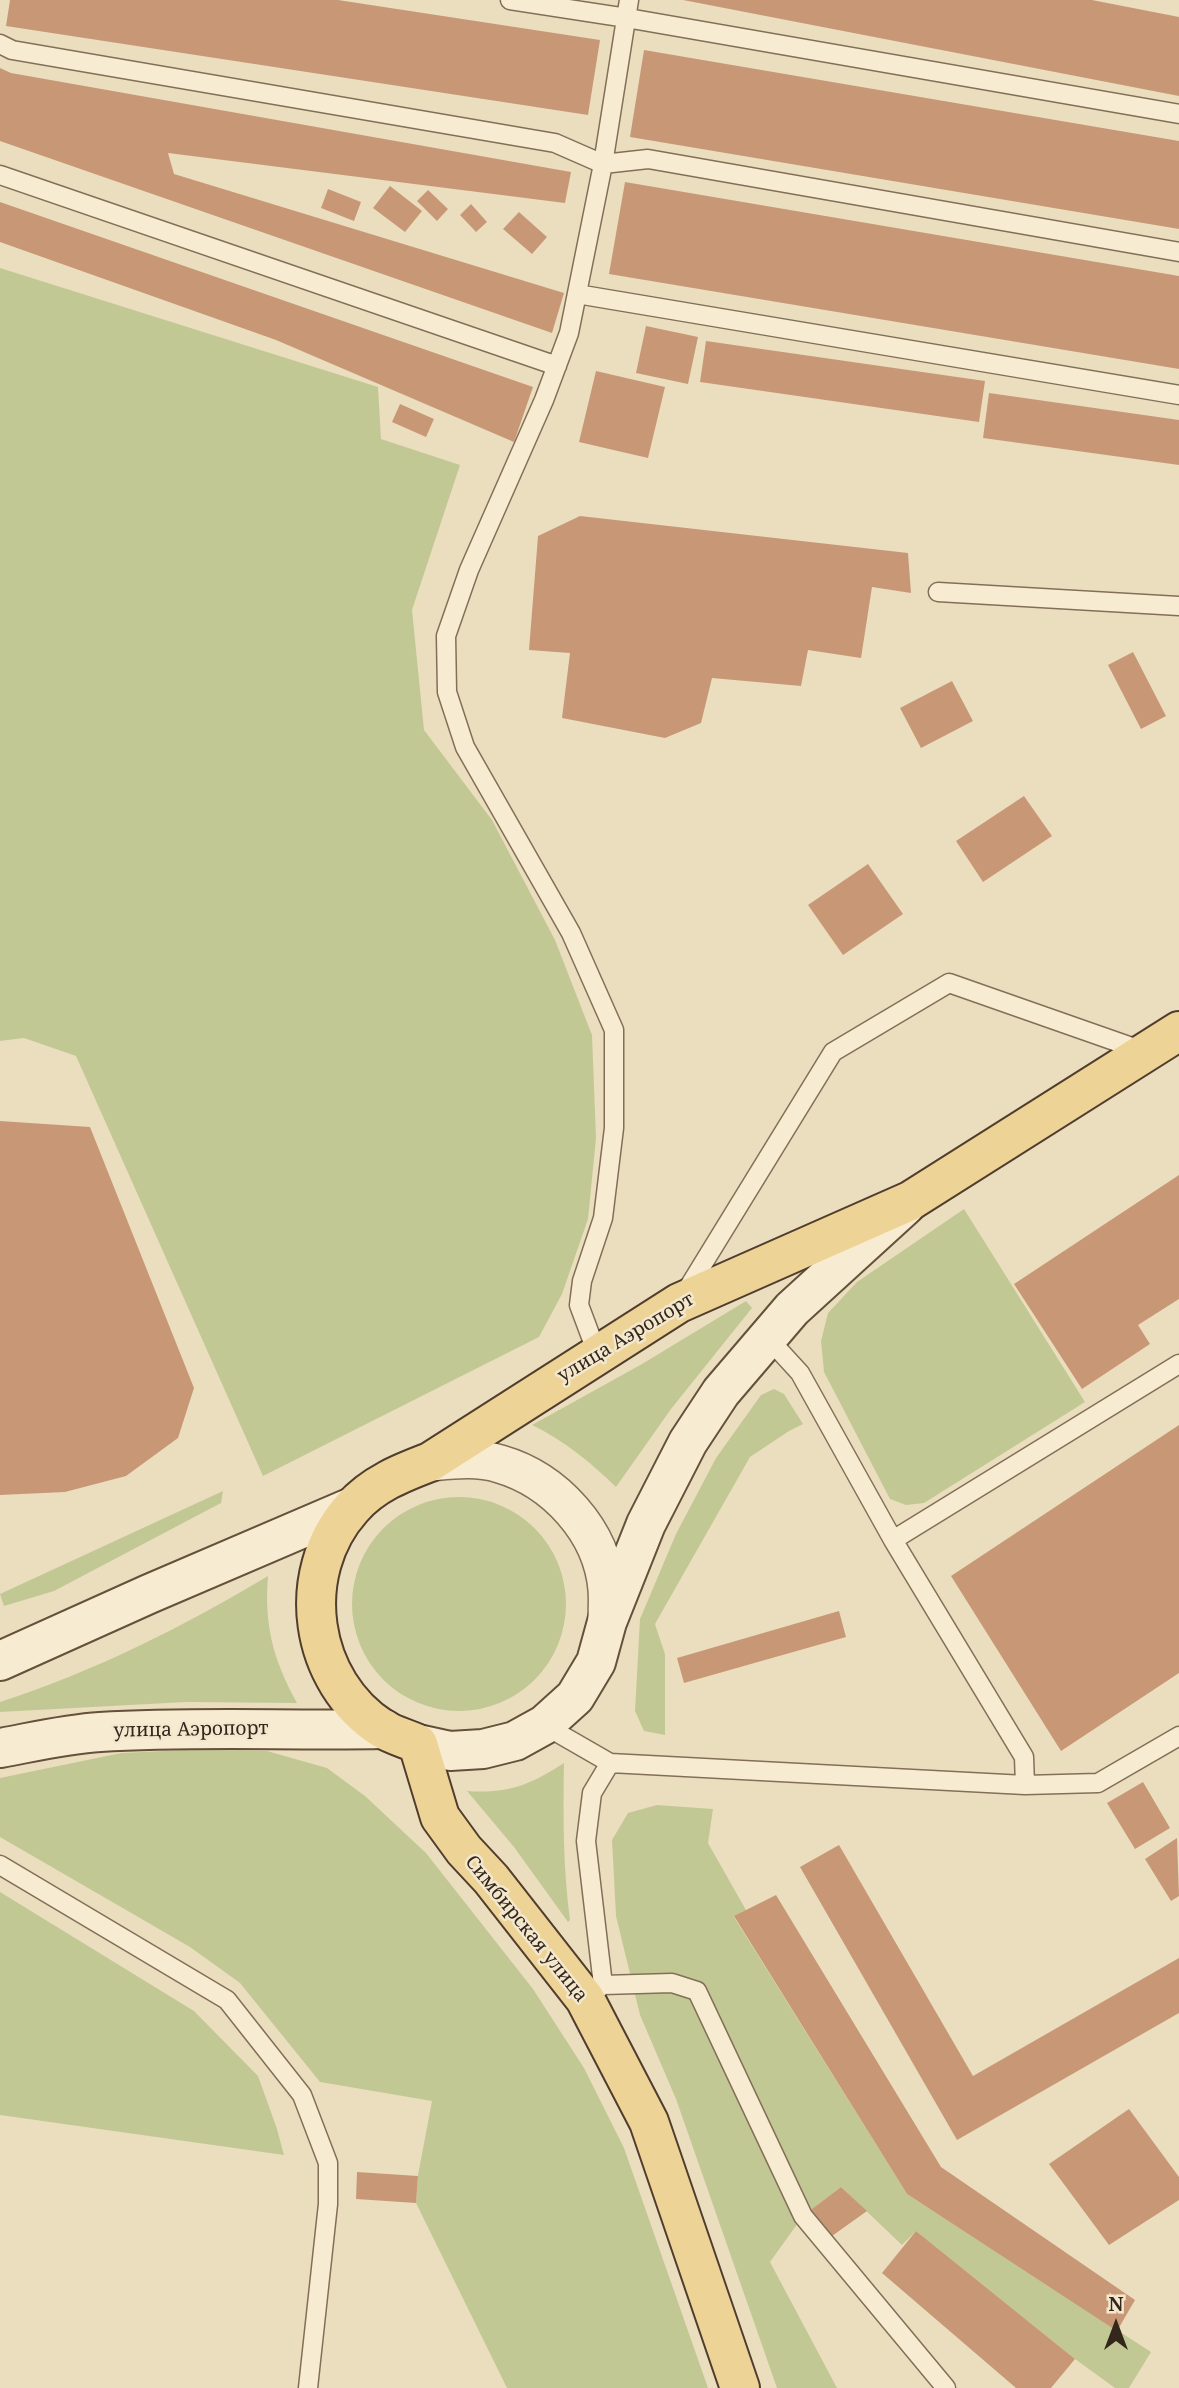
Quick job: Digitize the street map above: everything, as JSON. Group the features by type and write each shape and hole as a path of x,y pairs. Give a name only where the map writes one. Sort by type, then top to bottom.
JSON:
{"main road":[{"name":"улица Аэропорт","path":"401,1737 356,1706 334,1677 320,1643 315,1607 318,1572 331,1537 352,1507 387,1478 430,1462 678,1303 910,1201 1179,1031"},
{"name":"улица Аэропорт","path":"0,1748 97,1732 249,1727 401,1737 450,1751 483,1749 515,1741 544,1725 575,1697 596,1662 607,1622 646,1524 688,1442 721,1392 792,1309 910,1201"},
{"name":"улица Аэропорт","path":"0,1661 352,1507"},
{"name":"Симбирская улица","path":"401,1737 440,1816 464,1850 594,1992 649,2122 740,2388"}],"street":[{"name":"улица Аэропорт","path":"430,1462 464,1459 499,1464 531,1476 559,1497 582,1523 598,1553 607,1587 607,1622"}],"lane":[{"path":"510,0 628,9 1179,114"},
{"path":"597,1353 579,1305 582,1281 603,1218 614,1128 614,1030 571,933 464,747 447,692 446,636 469,570 503,495 569,333 603,164 628,9"},
{"path":"0,44 12,50 555,143 603,164 648,159 1179,252"},
{"path":"0,175 557,366"},
{"path":"577,294 1179,395"},
{"path":"938,592 1179,606"},
{"path":"678,1303 833,1052 948,983 1146,1052"},
{"path":"767,1337 800,1373 893,1540 1024,1757 1025,1785"},
{"path":"893,1540 1179,1364"},
{"path":"544,1725 610,1763 1025,1785 1098,1783 1179,1736"},
{"path":"610,1763 592,1793 586,1841 594,1992 672,1983 697,1990 803,2216 946,2388"},
{"path":"0,1864 227,2000 302,2095 328,2163 328,2204 308,2388"}],"green space":[{"path":"0,268 378,387 381,439 460,465 412,610 424,730 492,820 555,940 592,1035 596,1138 588,1219 562,1294 539,1337 263,1476 76,1056 24,1038 0,1041"},
{"path":"964,1209 1085,1402 924,1503 906,1505 890,1499 824,1372 821,1341 828,1313 857,1282"},
{"path":"746,1301 752,1308 671,1409 616,1487 577,1453 532,1425 642,1364"},
{"path":"774,1389 784,1394 803,1424 750,1457 655,1624 665,1654 665,1735 644,1731 635,1711 640,1619 676,1534 716,1458 761,1395"},
{"path":"223,1491 221,1503 54,1591 4,1606 0,1594"},
{"path":"459,1497 500,1506 518,1515 534,1529 548,1545 557,1563 566,1604 557,1645 548,1663 534,1679 518,1693 500,1702 459,1711 418,1702 400,1693 384,1679 370,1663 361,1645 352,1604 361,1563 370,1545 384,1529 400,1515 418,1506"},
{"path":"268,1576 267,1610 272,1641 297,1703 186,1702 0,1712 0,1702 104,1662 204,1613"},
{"path":"207,1749 267,1751 327,1768 365,1796 426,1853 533,1989 584,2068 624,2148 708,2388 507,2388 416,2203 418,2175 432,2101 320,2082 240,1983 190,1947 0,1837 0,1778 121,1753"},
{"path":"564,1763 568,1922 514,1847 467,1791 495,1791 518,1786"},
{"path":"657,1805 713,1809 708,1843 746,1910 734,1917 907,2194 1151,2352 1129,2388 1115,2388 1075,2359 916,2231 902,2245 841,2187 803,2216 770,2262 837,2388 777,2388 676,2099 640,2015 616,1916 612,1840 628,1813"},
{"path":"0,1892 194,2011 258,2076 284,2155 0,2115"}],"building":[{"path":"10,0 338,0 600,40 588,115 6,26"},
{"path":"683,0 1092,0 1179,17 1179,96"},
{"path":"644,50 1179,141 1179,229 630,137"},
{"path":"0,68 11,73 571,172 565,203 168,153 174,174 564,293 552,333 0,141"},
{"path":"625,182 1179,276 1179,369 609,274"},
{"path":"390,186 422,211 405,232 373,208"},
{"path":"328,189 361,202 354,221 321,208"},
{"path":"428,190 448,209 437,221 417,201"},
{"path":"0,202 533,387 514,442 276,340 0,242"},
{"path":"471,204 487,222 476,232 460,215"},
{"path":"519,212 547,237 532,254 503,229"},
{"path":"646,326 698,337 688,384 636,373"},
{"path":"706,341 985,381 979,422 700,382"},
{"path":"596,371 665,387 648,458 579,442"},
{"path":"989,393 1179,420 1179,465 983,438"},
{"path":"400,404 434,419 426,437 392,422"},
{"path":"580,516 908,553 911,593 872,587 861,658 808,650 801,686 712,678 701,723 665,738 562,718 570,653 529,650 538,536"},
{"path":"1133,652 1166,716 1141,729 1108,665"},
{"path":"952,681 973,721 921,748 900,708"},
{"path":"1024,796 1052,836 983,882 956,841"},
{"path":"868,864 903,914 843,955 808,905"},
{"path":"0,1121 90,1127 194,1388 178,1438 126,1476 65,1492 0,1495"},
{"path":"1179,1175 1179,1299 1138,1325 1150,1344 1082,1389 1014,1284"},
{"path":"1179,1425 1179,1673 1061,1751 951,1576"},
{"path":"839,1611 846,1637 684,1683 677,1658"},
{"path":"1143,1782 1170,1828 1135,1849 1107,1803"},
{"path":"1177,1838 1179,1896 1171,1901 1145,1859"},
{"path":"839,1845 973,2076 1179,1958 1179,2013 957,2140 800,1867"},
{"path":"776,1895 941,2167 1135,2300 1117,2331 907,2194 734,1916"},
{"path":"1129,2109 1179,2177 1179,2200 1109,2245 1049,2164"},
{"path":"357,2172 418,2176 416,2203 356,2199"},
{"path":"841,2187 867,2211 832,2236 808,2212"},
{"path":"916,2231 1075,2359 1051,2388 1016,2388 882,2273"}]}
